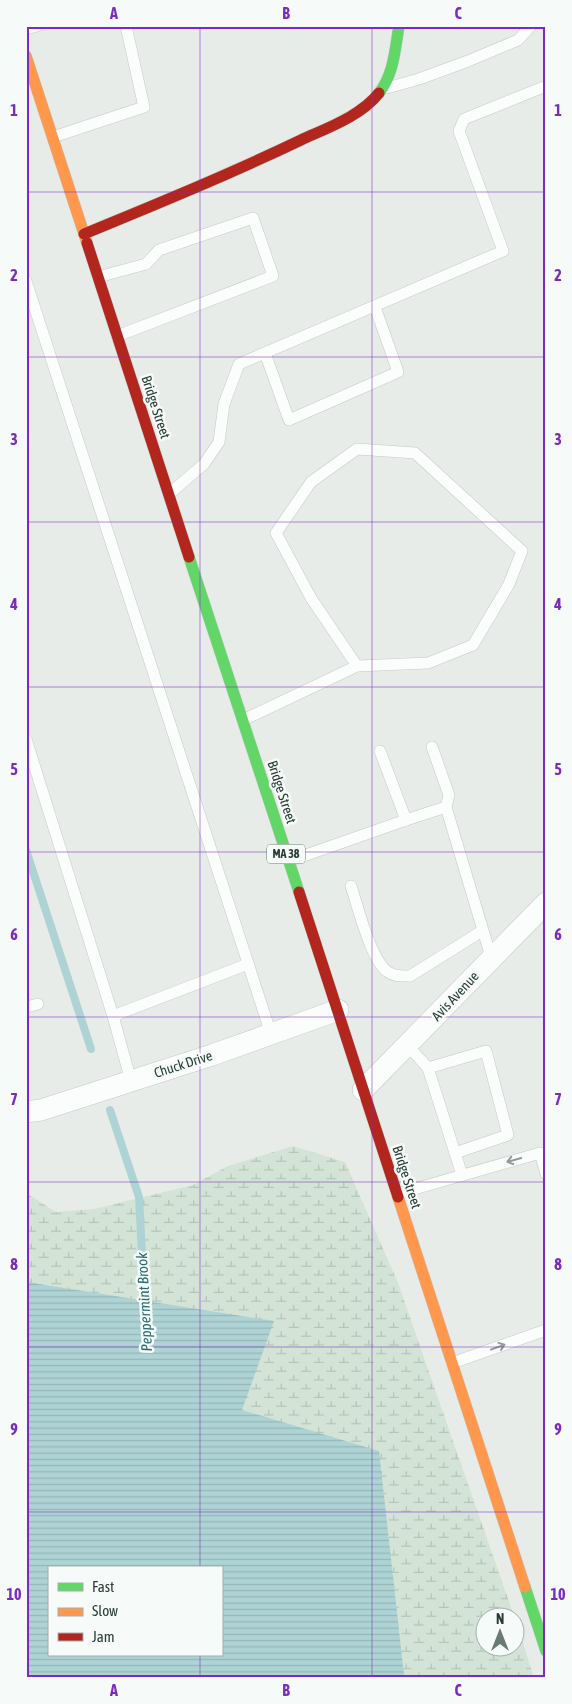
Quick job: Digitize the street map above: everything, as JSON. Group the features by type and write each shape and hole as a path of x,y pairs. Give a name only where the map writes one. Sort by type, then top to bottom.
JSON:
{"main road":[{"path":"84,234 264,158 336,123 368,104 383,89 392,69 399,26"},
{"name":"Bridge Street","path":"26,56 546,1651"}],"street":[{"name":"Avis Avenue","path":"364,1090 546,902"},
{"name":"Chuck Drive","path":"26,1112 41,1110 131,1082 338,1010"}],"lane":[{"path":"26,29 37,26"},
{"path":"53,137 144,107 126,26"},
{"path":"383,89 419,79 518,40 530,26"},
{"path":"169,494 204,464 219,442 224,404 239,364 503,252 459,131 464,119 546,86"},
{"path":"98,277 146,264 159,250 253,218 273,276 117,336"},
{"path":"26,280 271,1034"},
{"path":"265,353 289,420 398,372 375,307"},
{"path":"243,720 357,666 428,663 473,645 509,584 522,551 415,453 357,449 311,482 276,533 311,598 357,666"},
{"path":"26,739 113,1016 131,1082"},
{"path":"432,747 449,795 446,807 491,958"},
{"path":"380,752 406,820"},
{"path":"289,861 446,807"},
{"path":"351,886 376,960 386,971 397,976 410,976 482,931"},
{"path":"113,1016 248,964"},
{"path":"26,1007 38,1004"},
{"path":"408,1046 428,1068 462,1175"},
{"path":"428,1068 486,1051 508,1135 455,1153"},
{"path":"397,1194 540,1153 546,1174"},
{"path":"452,1363 546,1330"}],"green space":[{"path":"293,1146 345,1162 398,1283 511,1606 474,1606 474,1656 524,1656 524,1646 534,1678 26,1678 26,1193 56,1212 94,1209 193,1185 228,1166"}],"water":[{"path":"26,1282 274,1321 242,1410 379,1451 404,1675 401,1678 26,1678"}],"waterway":[{"name":"Peppermint Brook","path":"26,850 91,1049"},
{"name":"Peppermint Brook","path":"110,1110 139,1197 145,1311"}],"traffic: fast":[{"path":"379,93 391,70 399,26"},
{"path":"189,557 299,892"},
{"path":"525,1587 546,1651"}],"traffic: slow":[{"path":"26,56 87,243"},
{"path":"398,1197 525,1587"}],"traffic: jam":[{"path":"84,234 220,177 332,126 363,108 379,93"},
{"path":"87,243 189,557"},
{"path":"299,892 398,1197"}]}
